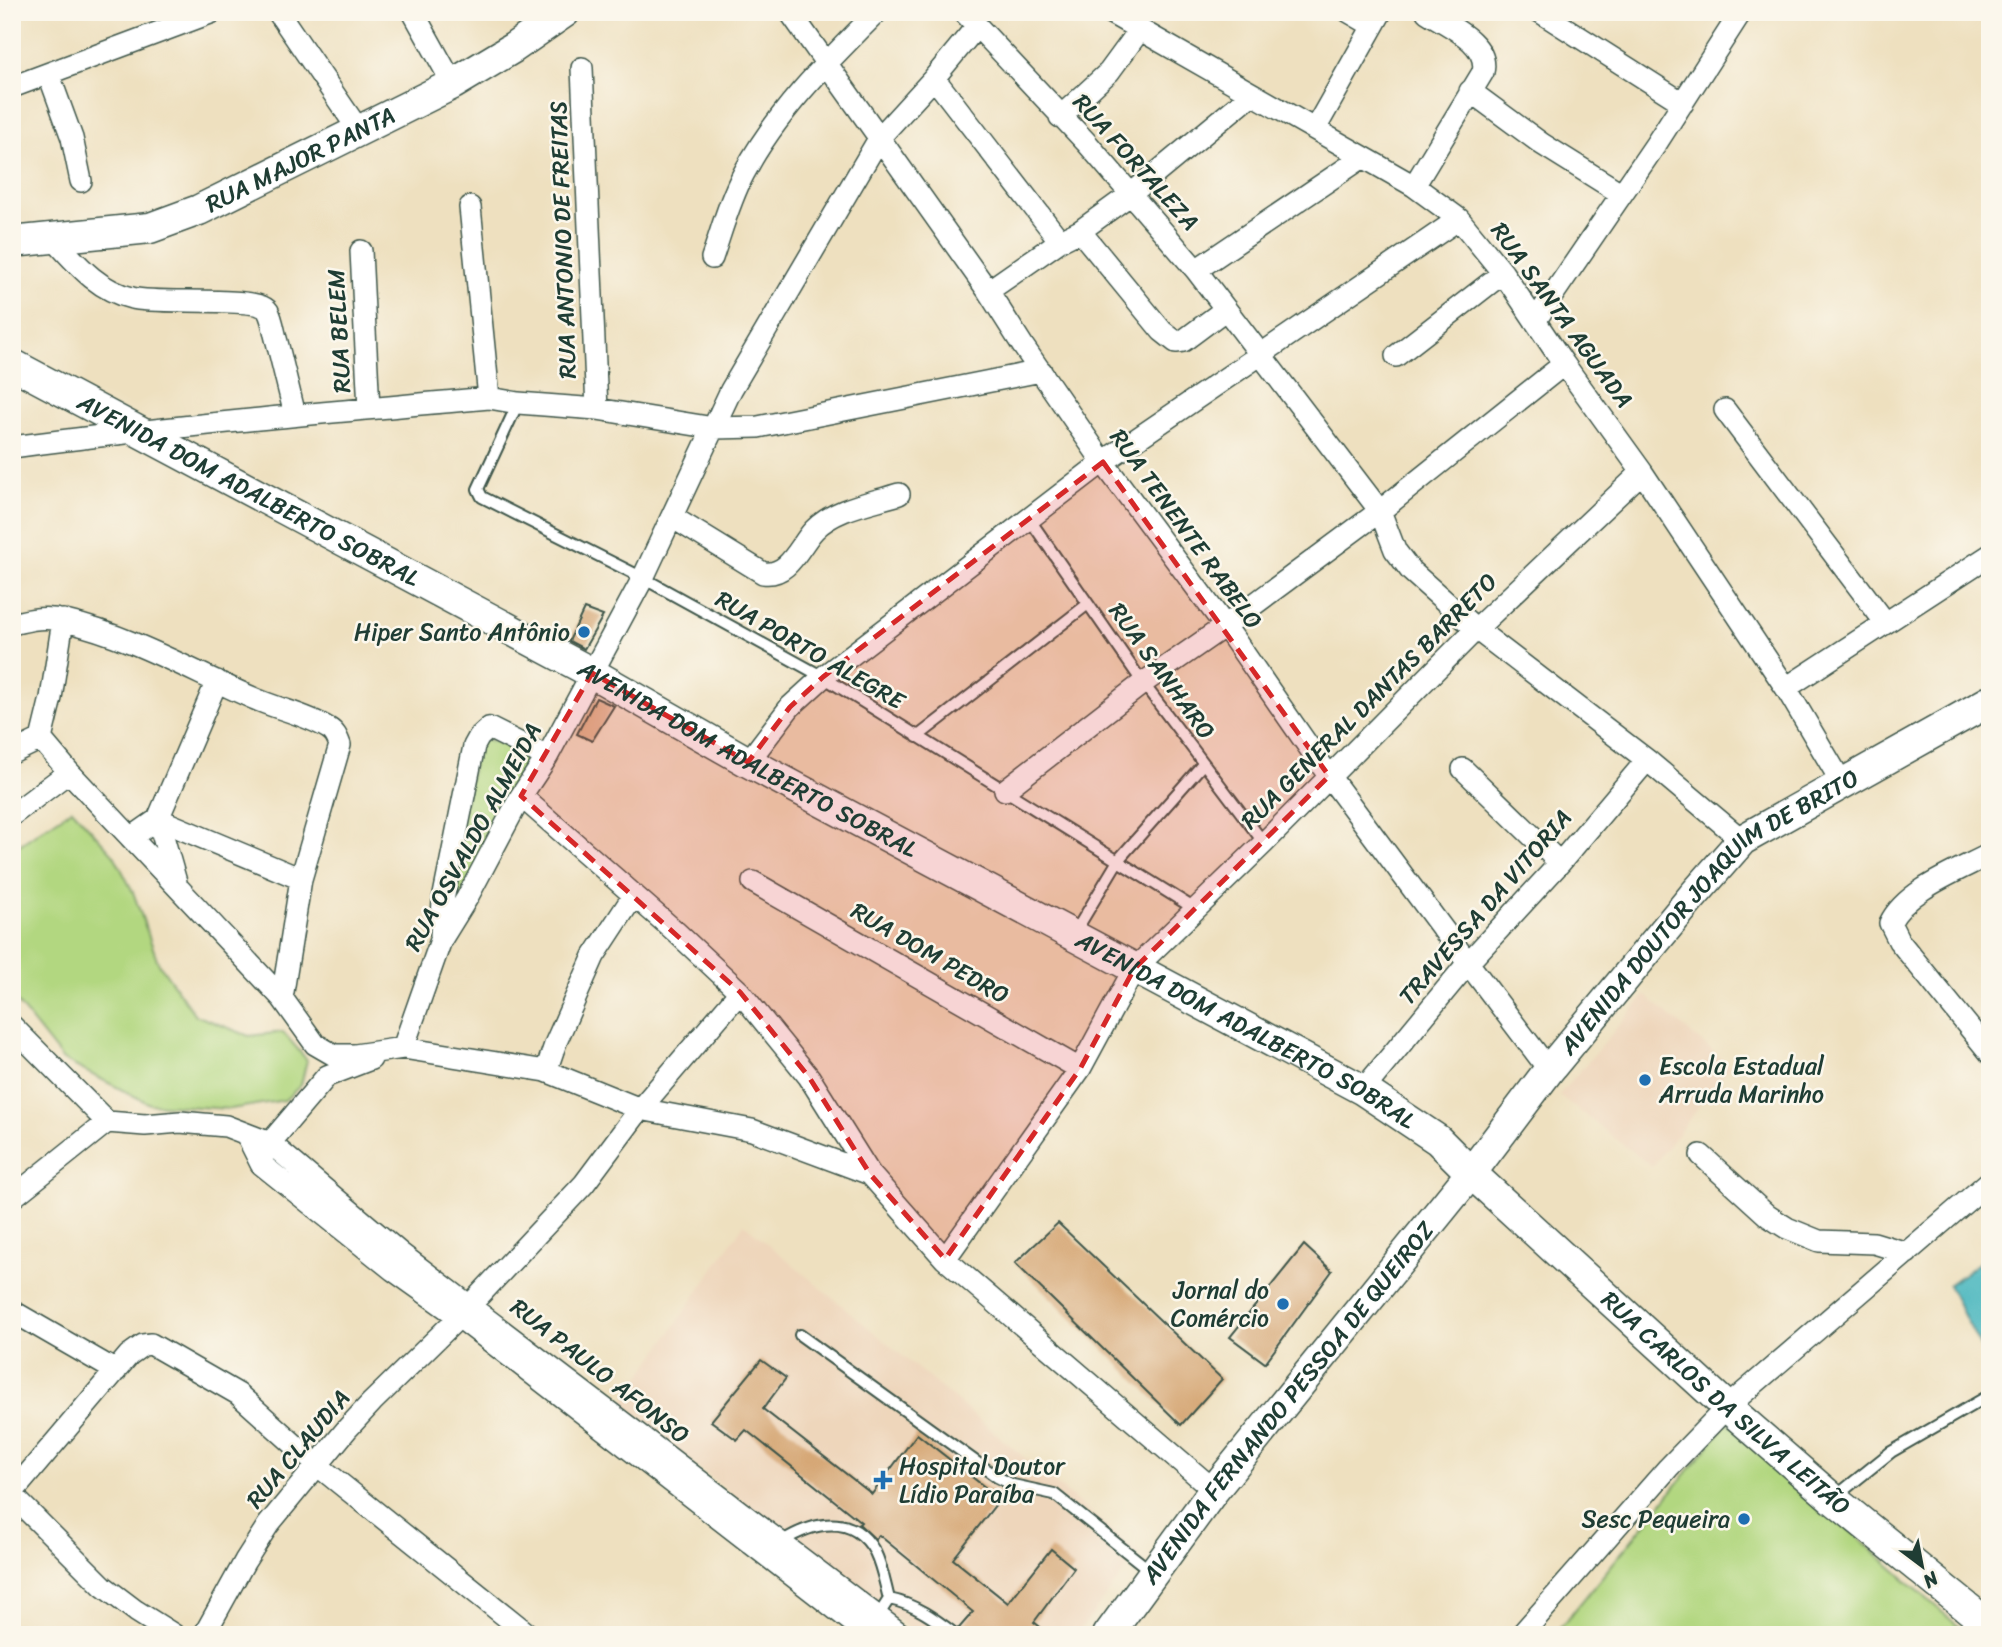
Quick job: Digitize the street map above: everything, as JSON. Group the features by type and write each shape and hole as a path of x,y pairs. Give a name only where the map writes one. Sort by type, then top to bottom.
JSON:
{"main road":[{"name":"RUA MAJOR PANTA","path":"12,243 150,228 172,222 453,84 513,48 563,13"},
{"name":"AVENIDA DOM ADALBERTO SOBRAL","path":"12,364 592,673 748,762 1073,937 1363,1090 1438,1140 1471,1173"},
{"name":"AVENIDA DOUTOR JOAQUIM DE BRITO","path":"1471,1173 1549,1070 1742,840 1990,701"},
{"name":"RUA CARLOS DA SILVA LEITÃO","path":"1471,1173 1727,1407 1833,1499 1990,1626"},
{"name":"AVENIDA FERNANDO PESSOA DE QUEIROZ","path":"1108,1635 1214,1490 1471,1173"}],"street":[{"path":"12,87 213,12"},
{"path":"278,12 360,132"},
{"path":"413,12 453,84"},
{"name":"RUA TENENTE RABELO","path":"790,12 988,290 1103,462 1226,626 1329,776 1549,1070"},
{"path":"712,258 743,175 764,137 825,63 877,12"},
{"name":"RUA SANTA AGUADA","path":"1109,12 1413,186 1459,219 1503,273 1564,364 1642,472 1786,688 1842,783"},
{"path":"1315,129 1377,19 1349,12"},
{"path":"1413,186 1483,72 1485,58 1476,45 1427,12"},
{"path":"1540,12 1683,103"},
{"path":"1535,321 1683,103 1741,12"},
{"name":"RUA OSVALDO ALMEIDA","path":"403,1048 441,940 467,898 521,796 547,757 643,578 731,390 880,137 934,78 970,19"},
{"name":"RUA FORTALEZA","path":"970,19 1131,194 1196,270 1380,511 1395,550 1411,571 1476,629 1647,760 1742,840"},
{"path":"1060,117 1109,72 1139,31"},
{"name":"RUA ANTONIO DE FREITAS","path":"582,68 597,410"},
{"path":"49,75 72,138 81,181"},
{"path":"934,78 1060,241"},
{"path":"1470,91 1542,145 1622,194"},
{"path":"988,290 1060,241 1080,231 1131,194 1252,94"},
{"path":"1196,270 1363,157"},
{"path":"470,207 489,398"},
{"path":"748,762 790,707 823,677 1031,520 1103,462 1459,219"},
{"path":"1080,231 1162,331 1177,342 1184,341 1226,309"},
{"path":"53,238 92,280 130,298 152,302 244,302 262,306 268,311 295,415"},
{"name":"RUA BELEM","path":"361,251 369,409"},
{"path":"1396,356 1503,273"},
{"path":"1005,790 1143,683 1226,626 1380,511 1564,364"},
{"path":"12,447 135,430 489,398 597,410 714,428 758,427 1041,371"},
{"path":"1725,410 1885,622"},
{"name":"RUA GENERAL DANTAS BARRETO","path":"945,1259 1080,1069 1134,969 1264,843 1476,629 1642,472"},
{"path":"672,517 763,573 776,573 786,567 813,531 826,519 899,494"},
{"path":"1786,688 1990,555"},
{"path":"12,624 39,617 63,620 150,650 254,699 322,725 337,735 340,745 301,879 282,998"},
{"path":"41,739 51,698 63,620"},
{"path":"131,838 158,820 217,681"},
{"path":"441,940 443,900 474,746 479,737 489,728 547,757"},
{"path":"12,753 41,739"},
{"path":"41,739 282,998 315,1044 334,1055 355,1055 403,1048 546,1071 640,1109 752,1130 870,1174"},
{"name":"TRAVESSA DA VITORIA","path":"1363,1090 1468,963 1560,863 1647,760"},
{"path":"1463,769 1560,863"},
{"path":"12,815 69,772"},
{"path":"521,796 740,992 809,1077 870,1174 945,1259 1214,1490"},
{"path":"158,820 301,879"},
{"path":"158,820 178,888"},
{"path":"1990,854 1910,897 1896,911 1890,922 1899,942 1990,1053"},
{"name":"RUA DOM PEDRO","path":"753,882 1080,1069"},
{"path":"546,1071 560,1032 594,956 634,895"},
{"name":"RUA CLAUDIA","path":"204,1635 255,1545 317,1465 372,1402 465,1311 584,1184 640,1109 740,992"},
{"path":"12,1026 107,1122 12,1198"},
{"path":"261,1164 270,1143 327,1076 403,1048"},
{"name":"RUA PAULO AFONSO","path":"107,1122 145,1125 180,1122 226,1126 270,1143 465,1311 525,1358 744,1526 875,1620 902,1635"},
{"path":"246,1134 261,1164"},
{"path":"1701,1155 1768,1216 1787,1228 1819,1241 1874,1243 1907,1253"},
{"name":"RUA PAULO AFONSO","path":"261,1164 393,1270 465,1311"},
{"path":"1521,1635 1668,1468 1727,1407 1990,1181"},
{"path":"13,1313 116,1371"},
{"path":"174,1635 103,1586 12,1494 116,1371 146,1344 151,1344 238,1394 317,1465 529,1635"},
{"name":"RUA PAULO AFONSO","path":"744,1526 781,1542 875,1620"}],"lane":[{"name":"RUA PORTO ALEGRE","path":"518,403 478,489 482,497 643,578 823,677 1195,908"},
{"name":"RUA SANHARO","path":"1031,520 1143,683 1264,843"},
{"path":"917,737 1088,604"},
{"path":"1073,937 1119,859 1203,764"},
{"path":"800,1335 997,1476 1013,1485 1054,1494 1154,1573"},
{"path":"1833,1499 1891,1452 1990,1395"},
{"path":"781,1542 797,1532 829,1524 847,1525 864,1537 875,1553 875,1620 908,1603 935,1618 956,1635"}],"highlighted area":[{"path":"1103,462 1329,776 1134,969 1080,1069 945,1259 870,1174 809,1077 740,992 521,796 592,673 748,762 790,707 823,677"}],"shaded area":[{"name":"Escola Estadual Arruda Marinho","path":"1645,995 1730,1066 1652,1167 1559,1095"},
{"name":"Hospital Doutor Lídio Paraíba","path":"744,1224 1139,1553 1076,1635 918,1635 619,1408"}],"green space":[{"path":"479,737 547,757 467,898 443,900"},
{"path":"72,809 114,855 133,892 158,962 195,1015 249,1036 283,1032 307,1060 301,1085 285,1100 231,1109 150,1104 63,1060 12,996 12,850"},
{"name":"Sesc Pequeira","path":"1728,1422 1968,1635 1552,1635"}],"water":[{"path":"1990,1255 1990,1365 1948,1285"}],"building":[{"name":"Hiper Santo Antônio","path":"584,609 603,616 584,649 569,641"},
{"path":"596,698 614,706 592,741 577,734"},
{"path":"1058,1223 1222,1379 1181,1425 1015,1263"},
{"name":"Jornal do Comércio","path":"1304,1245 1332,1271 1265,1363 1230,1337"},
{"name":"Hospital Doutor Lídio Paraíba","path":"761,1360 786,1378 763,1409 872,1494 917,1434 1000,1499 953,1559 1008,1603 1051,1549 1074,1568 1034,1622 1050,1635 964,1635 959,1628 973,1612 879,1535 875,1539 859,1524 861,1522 746,1430 737,1440 711,1421"}],"place":[{"name":"Hiper Santo Antônio","path":"584,632"},
{"name":"Escola Estadual Arruda Marinho","path":"1645,1080"},
{"name":"Jornal do Comércio","path":"1283,1304"},
{"name":"Hospital Doutor Lídio Paraíba","path":"883,1480"},
{"name":"Sesc Pequeira","path":"1744,1519"}]}
